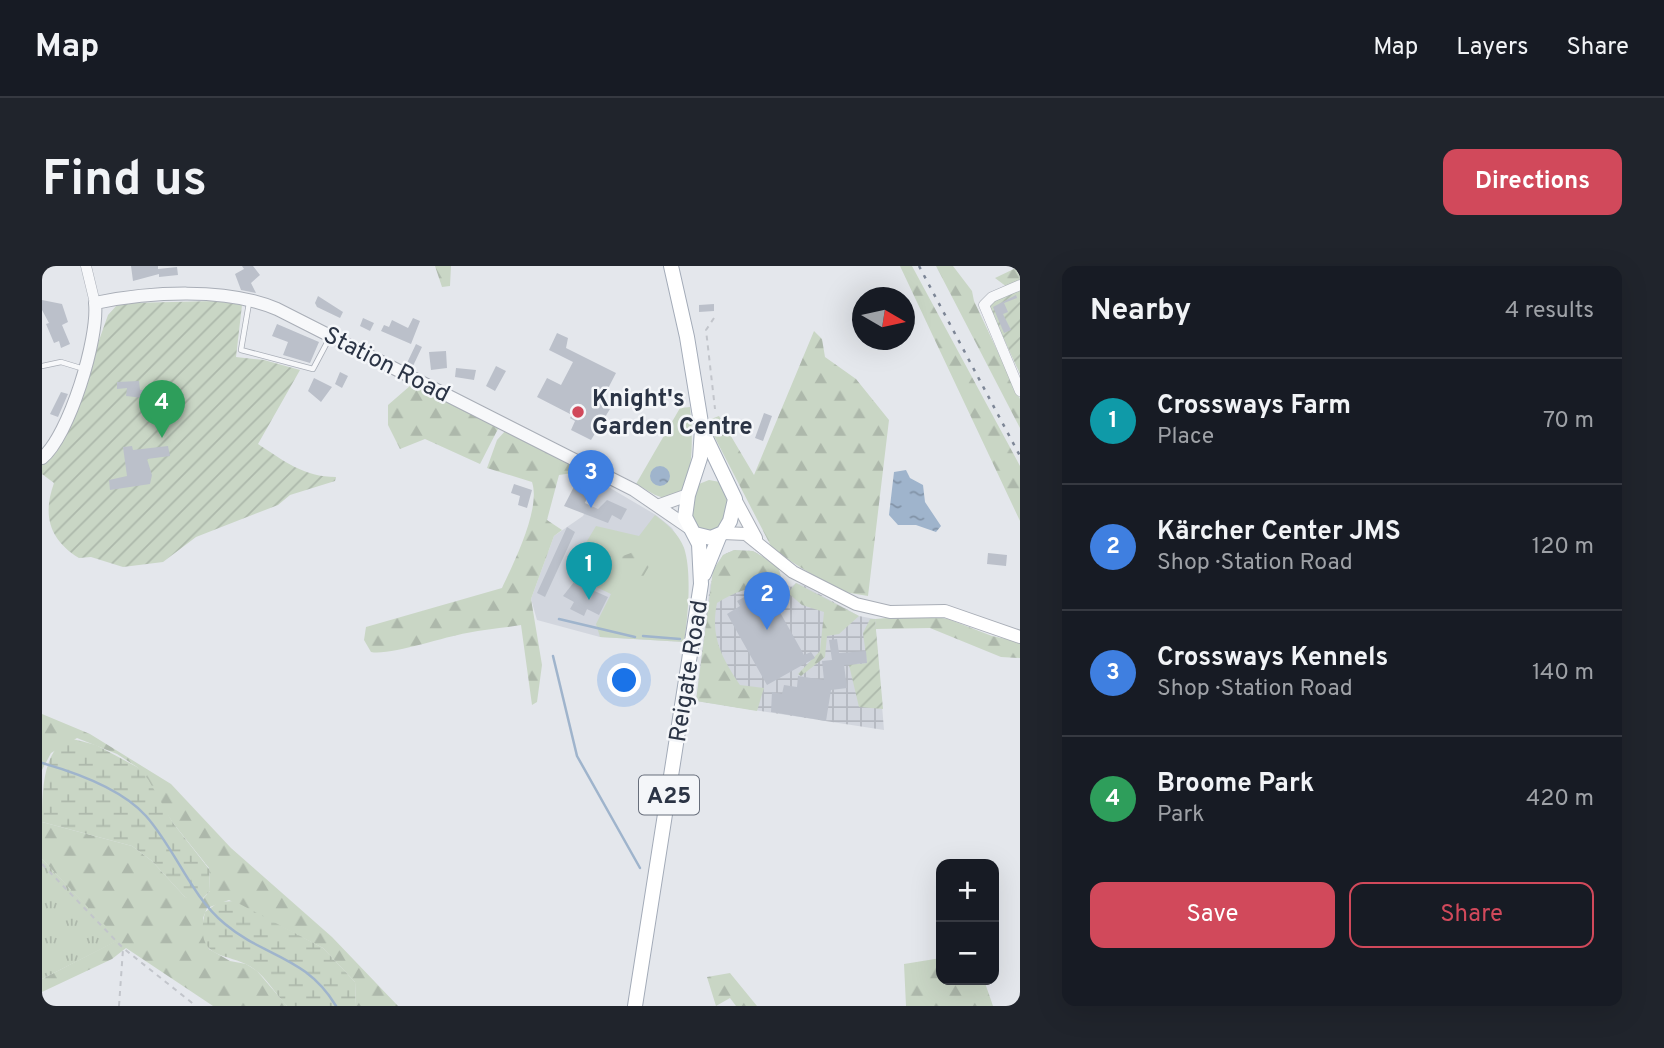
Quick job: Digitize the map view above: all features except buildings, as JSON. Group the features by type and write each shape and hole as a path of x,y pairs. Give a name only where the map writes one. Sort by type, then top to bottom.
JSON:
{"main road":[{"path":"671,266 687,337 702,429 700,458 688,495 685,517 691,530 721,535 746,534 793,572 856,604 890,612 945,611 1020,637"},
{"path":"702,429 735,499 760,543"},
{"path":"694,478 704,474 726,479"},
{"path":"721,535 735,499"},
{"name":"Reigate Road","path":"635,1006 701,584 699,544 691,530"},
{"name":"Reigate Road","path":"701,584 721,535"}],"street":[{"path":"42,458 58,437 85,369 96,329 95,303 86,266"},
{"path":"1020,285 992,297 984,305 1020,391"},
{"name":"Station Road","path":"95,303 153,295 250,299 331,335 660,505 691,530"},
{"path":"660,505 688,495"}],"lane":[{"path":"250,299 241,350 313,369 331,335"},
{"path":"42,366 61,362 85,369"}],"path":[{"path":"714,318 706,330 715,409"},
{"path":"42,864 123,947 197,1006"},
{"path":"119,1006 123,947"}],"shaded area":[{"path":"600,482 656,515 672,528 684,548 687,579 684,642 600,637 537,620 531,599 554,536 583,516"},
{"path":"734,550 753,551 778,566 782,581 791,587 796,583 803,585 859,616 875,619 884,730 696,701 710,585 723,555"}],"green space":[{"path":"435,266 451,266 450,286 442,287"},
{"path":"900,266 912,266 1020,466 1020,521 915,298 915,287 910,287"},
{"path":"936,266 953,266 972,291 974,301 1020,399 1020,428"},
{"path":"1020,266 1020,282 1007,287 995,278"},
{"path":"1020,289 1020,374 988,304"},
{"path":"216,301 242,305 236,357 264,360 300,370 258,444 295,467 314,474 336,477 335,481 290,495 278,505 196,537 163,562 123,567 91,557 79,558 61,543 51,526 49,506 54,483 42,474 42,462 85,380 108,315 117,305 129,303"},
{"path":"814,331 822,339 825,357 856,379 889,420 868,596 838,591 773,550 713,434 711,419 719,416 754,475"},
{"path":"411,385 499,427 480,464 425,439 400,449 388,425 388,405"},
{"path":"690,407 692,446 687,478 682,490 673,497 658,496 636,484 680,408"},
{"path":"506,430 578,464 573,473 559,475 547,520 562,530 554,536 531,599 542,665 537,702 532,705 521,625 457,635 403,649 379,652 371,652 364,640 366,627 502,588 530,521 534,493 532,482 487,468 497,440"},
{"path":"709,480 720,482 728,490 726,514 721,525 712,533 696,525 691,514 699,484"},
{"path":"655,515 676,534 684,548 688,569 688,595 684,642 600,637 596,624 611,594 573,576 575,561 596,526 639,536"},
{"path":"639,550 650,551 654,558 641,580 633,580 620,557"},
{"path":"734,550 753,551 778,566 782,581 741,591 717,603 716,637 728,666 740,685 764,688 757,711 696,701 713,570 723,555"},
{"path":"796,583 859,616 839,634 827,636 825,657 801,676 798,674 820,651 824,612 802,605 788,593"},
{"path":"923,615 948,619 992,636 1020,642 1020,658 1001,657 930,628 876,629 875,619"},
{"path":"870,619 875,619 883,709 859,707 849,665 867,663 863,633"},
{"path":"42,714 90,734 171,784 231,848 332,937 398,1006 356,1006 355,982 323,948 229,900 207,908 203,918 209,949 230,961 246,964 257,971 287,1006 213,1006 126,948 112,959 42,992 42,979 118,940 42,859 42,822 132,846 152,861 185,897 202,900 210,891 209,868 173,823 137,767 117,754 77,738 51,753 42,770"},
{"path":"69,738 96,745 137,767 148,779 173,823 209,869 210,891 198,903 185,897 152,861 132,846 42,822 45,774 53,753"},
{"path":"42,859 119,940 42,979"},
{"path":"234,901 323,948 355,982 356,1006 287,1006 254,969 209,948 204,940 205,912 219,902"},
{"path":"936,959 936,985 986,985 993,1006 906,1006 904,964"},
{"path":"730,973 757,1006 736,1006 730,998 716,1006 707,977"}],"water":[{"path":"660,466 667,469 670,476 667,483 660,486 653,483 650,476 653,469"},
{"path":"906,470 910,478 923,485 925,502 941,526 936,532 916,525 898,525 889,515 894,472"}],"waterway":[{"path":"559,619 635,637"},
{"path":"643,636 680,639"},
{"path":"553,656 577,756 640,868"},
{"path":"42,763 98,783 136,806 157,829 202,900 213,912 240,935 298,967 324,989 336,1006"}],"railway":[{"path":"919,266 1020,456"}],"place":[{"name":"Knight's Garden Centre","path":"578,412"},
{"name":"Broome Park","path":"162,438"},
{"name":"Crossways Kennels","path":"591,508"},
{"name":"Crossways Farm","path":"589,600"},
{"name":"Kärcher Center JMS","path":"767,630"}]}
